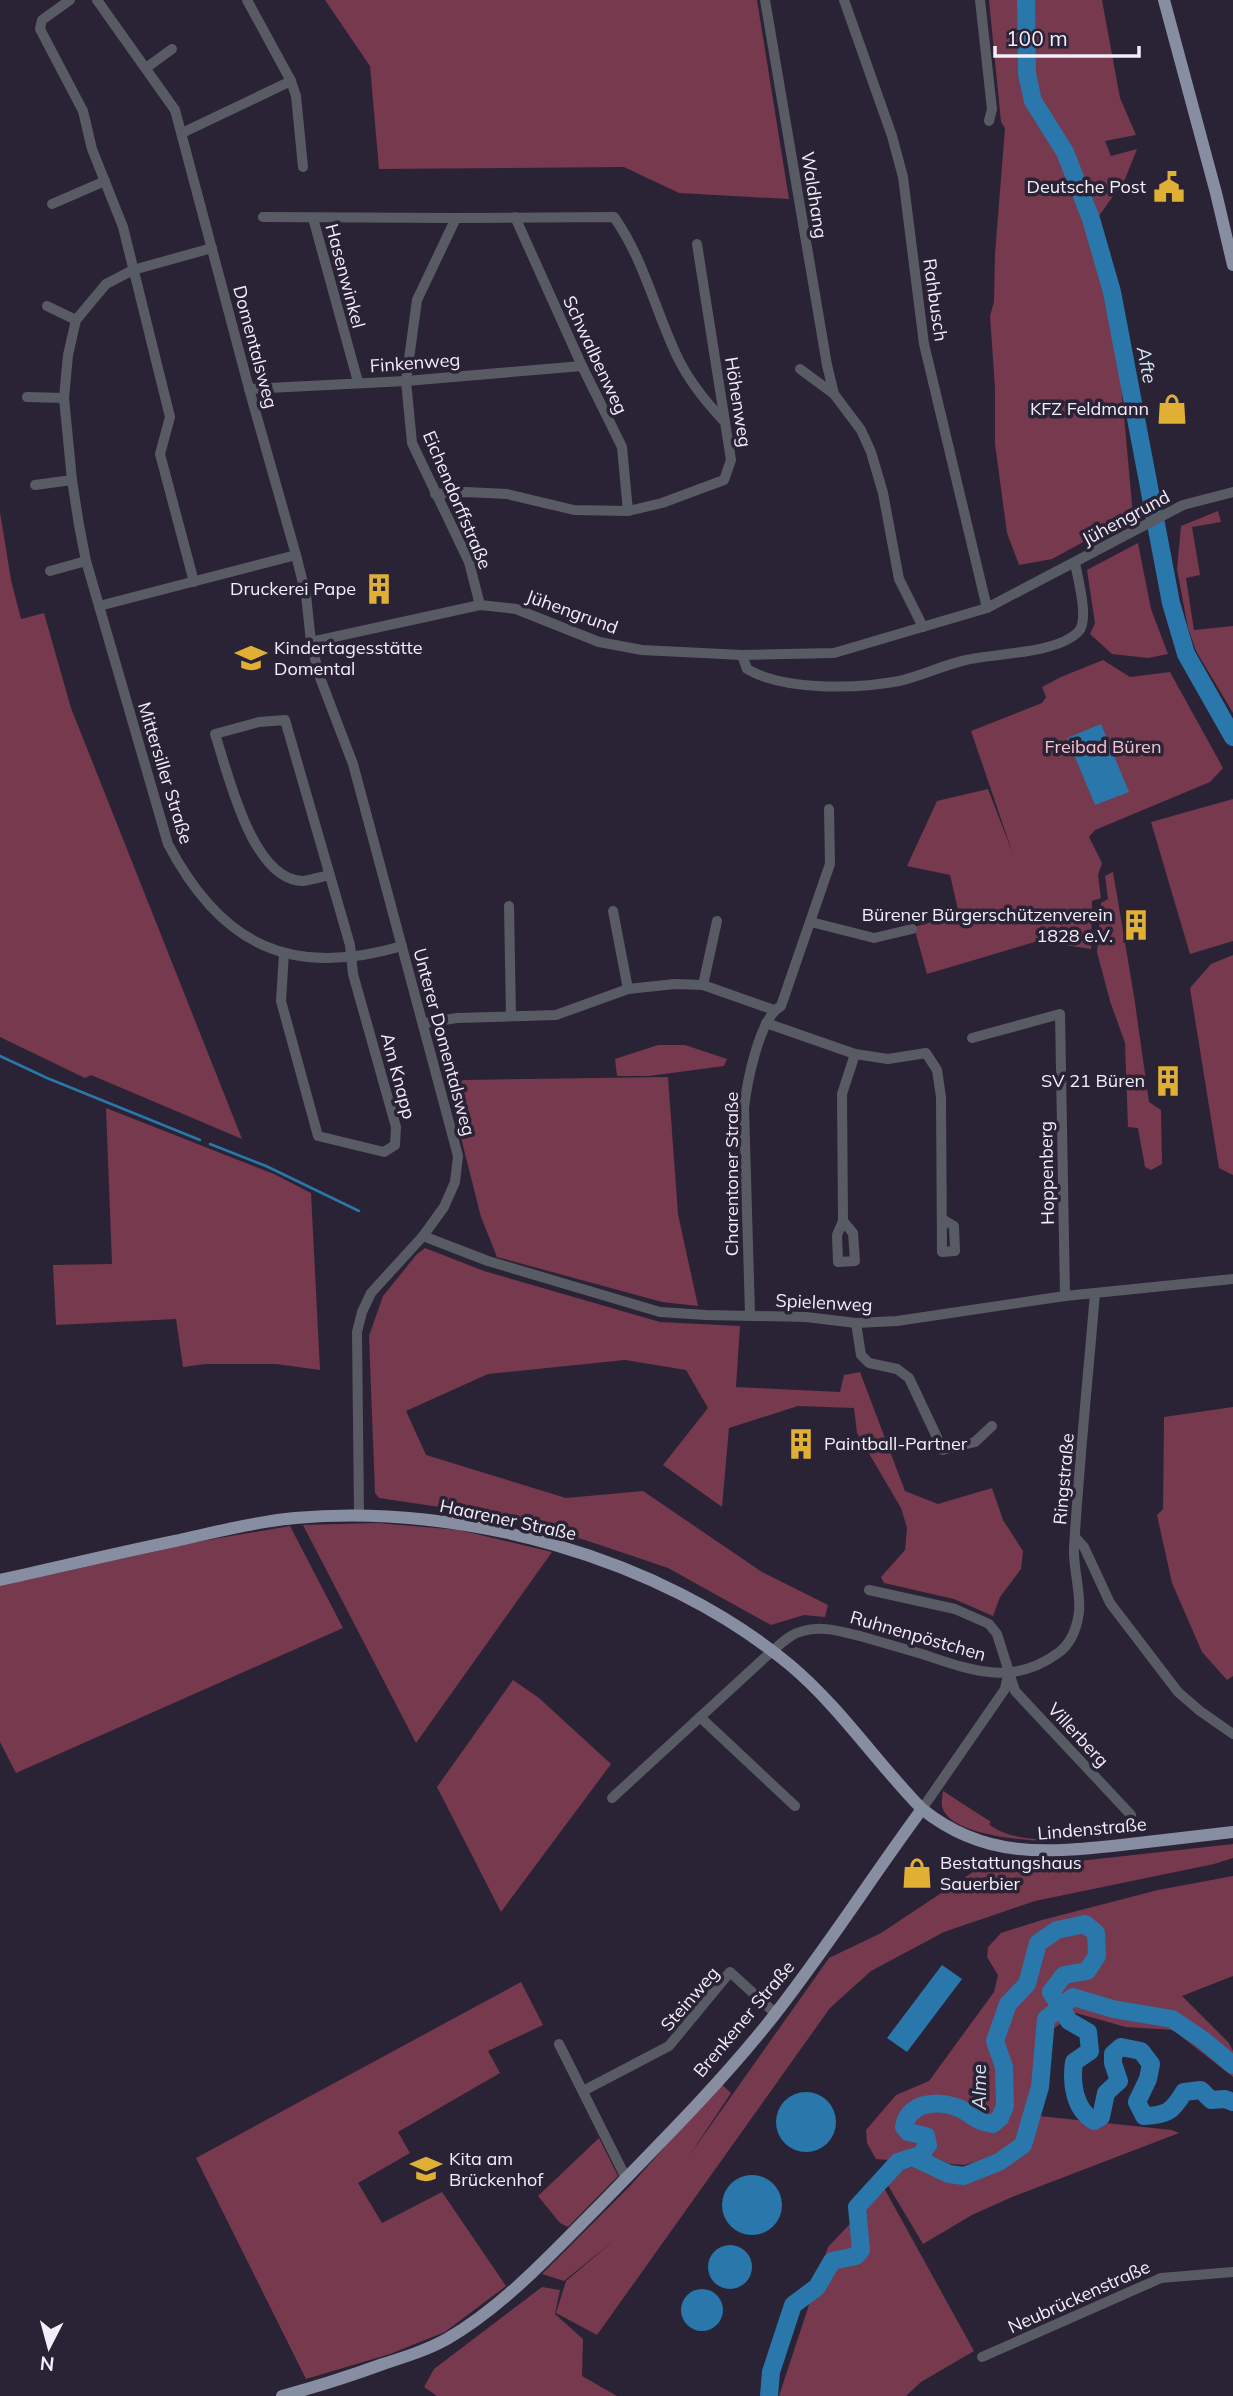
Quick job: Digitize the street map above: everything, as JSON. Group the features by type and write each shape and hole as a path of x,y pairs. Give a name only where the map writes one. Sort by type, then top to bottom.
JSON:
{"main road":[{"path":"1164,0 1233,265"},
{"name":"Haarener Straße","path":"0,1580 240,1526 359,1514 456,1524 543,1542 641,1574 718,1614 772,1651 803,1676 841,1716 922,1809"},
{"name":"Lindenstraße","path":"922,1809 937,1822 969,1838 1024,1851 1076,1850 1233,1832"},
{"name":"Brenkener Straße","path":"282,2396 330,2383 418,2352 446,2339 477,2319 508,2293 569,2237 626,2178 775,2013 922,1809"}],"street":[{"path":"70,0 43,20 40,29 83,111 92,149 123,227 170,416 160,454 194,582"},
{"path":"247,0 291,81 296,96 303,167"},
{"name":"Waldhang","path":"765,0 834,394"},
{"name":"Rahbusch","path":"844,0 892,135 903,177 924,344 987,608"},
{"path":"980,0 992,109 989,121"},
{"name":"Domentalsweg","path":"99,1 176,110 249,389 296,555 306,595 311,642"},
{"path":"146,68 172,49"},
{"path":"182,133 291,81"},
{"path":"52,204 105,181"},
{"name":"Hasenwinkel","path":"263,217 456,218"},
{"name":"Schwalbenweg","path":"515,217 582,366 622,447 628,511"},
{"path":"456,218 614,217 629,237 677,356 697,388 723,420"},
{"name":"Hasenwinkel","path":"313,218 358,382"},
{"name":"Eichendorffstraße","path":"456,218 416,300 406,381 412,443 470,562 480,605"},
{"name":"Höhenweg","path":"435,494 507,494 574,510 628,511 662,503 724,480 730,460 697,244"},
{"name":"Mittersiller Straße","path":"212,248 133,270 106,284 76,320 68,355 64,398 72,480 86,561 168,844 198,893 234,929 262,945 285,953 326,959 352,958 402,946"},
{"path":"47,306 76,320"},
{"name":"Finkenweg","path":"249,389 406,381 582,366"},
{"name":"Waldhang","path":"800,369 834,394 861,430 871,452 883,493 900,579 923,627"},
{"path":"27,397 64,398"},
{"path":"35,485 72,480"},
{"name":"Jühengrund","path":"311,642 480,605 516,608 599,642 642,650 742,655 834,653 987,608 1183,505 1233,492"},
{"path":"99,607 296,555"},
{"path":"50,571 86,561"},
{"name":"Jühengrund","path":"742,655 747,669 758,676 773,680 821,685 861,685 900,680 966,660 1027,652 1068,640 1081,629 1084,614 1075,563"},
{"name":"Unterer Domentalsweg","path":"311,642 319,675 353,764 458,1156 455,1182 444,1208 423,1236 371,1293 362,1312 357,1332 359,1514"},
{"path":"330,875 301,881 275,871 257,850 215,734 259,722 285,720 330,875 350,945 352,958"},
{"name":"Charentoner Straße","path":"750,1314 744,1108 747,1085 766,1023 774,1010 781,1006 830,864 829,809"},
{"path":"509,906 511,1016"},
{"path":"613,911 628,989"},
{"path":"703,985 717,921"},
{"path":"811,922 874,938 912,929"},
{"name":"Am Knapp","path":"285,953 281,1001 318,1136 384,1152 395,1144 396,1127 352,958"},
{"path":"424,1024 457,1018 556,1015 628,989 675,984 703,985 774,1010"},
{"name":"Hoppenberg","path":"972,1038 1060,1014 1065,1296"},
{"path":"766,1023 855,1054 888,1059 926,1053 937,1070 941,1097 942,1219"},
{"path":"843,1221 842,1094 855,1054"},
{"name":"Spielenweg","path":"423,1236 488,1261 660,1312 806,1317 856,1323 897,1321 1065,1296 1233,1279"},
{"name":"Ringstraße","path":"1095,1293 1075,1537 1084,1547 1110,1603 1178,1692 1233,1734"},
{"path":"856,1323 861,1355 869,1363 897,1369 909,1378 943,1450 975,1442 992,1426"},
{"path":"1009,1674 1025,1671 1047,1660 1061,1651 1072,1637 1079,1610 1074,1561 1075,1537"},
{"name":"Ruhnenpöstchen","path":"612,1798 791,1635 819,1628 894,1645 966,1669 1009,1674 996,1634 989,1624 955,1609 869,1590"},
{"name":"Brenkener Straße","path":"922,1809 1006,1689 1009,1674"},
{"name":"Villerberg","path":"1009,1674 1015,1690 1131,1815"},
{"path":"701,1717 795,1806"},
{"name":"Steinweg","path":"583,2091 669,2046 730,1972 775,2013"},
{"path":"559,2044 626,2178"},
{"name":"Neubrückenstraße","path":"982,2357 1161,2278 1233,2272"}],"green space":[{"path":"325,0 757,0 789,199 679,193 624,167 379,169 370,66"},
{"path":"989,0 1021,0 1022,75 1028,105 1061,156 1084,220 1104,289 1118,350 1133,515 1052,559 1019,565 1007,533 995,444 995,388 990,316 994,302 1005,128 1001,122"},
{"path":"1029,0 1102,0 1120,98 1136,135 1105,141 1111,156 1137,149 1125,179 1099,216 1093,218 1068,150 1035,100 1028,68"},
{"path":"1218,511 1221,522 1192,527 1200,575 1186,578 1194,630 1233,626 1233,713 1196,651 1188,628 1177,569 1181,526"},
{"path":"0,512 11,580 21,619 44,613 71,708 242,1139 91,1075 85,1078 0,1037"},
{"path":"1138,543 1151,609 1168,654 1148,658 1112,654 1090,634 1095,623 1087,570"},
{"name":"Freibad Büren","path":"1103,660 1130,677 1170,672 1223,768 1210,782 1095,830 1089,837 1102,863 1098,875 1101,898 1092,901 1091,949 1038,941 927,974 914,927 959,914 950,875 907,866 937,801 988,789 1013,854 971,731 1042,703 1046,697 1042,687"},
{"path":"1233,799 1233,941 1190,954 1151,822"},
{"path":"1113,872 1149,1102 1161,1110 1162,1164 1151,1170 1145,1167 1138,1128 1128,1127 1125,1043 1097,952 1101,903 1108,899 1105,876"},
{"path":"1233,955 1233,1175 1219,1168 1190,988 1211,964"},
{"path":"658,1045 685,1045 727,1059 724,1066 649,1076 617,1076 615,1059"},
{"path":"668,1077 678,1214 698,1306 662,1302 497,1257 481,1217 450,1094 463,1080"},
{"path":"106,1108 274,1174 311,1193 320,1370 276,1364 205,1364 183,1367 176,1319 56,1325 53,1265 112,1264"},
{"path":"425,1248 484,1271 660,1322 740,1326 736,1387 840,1392 844,1375 860,1372 905,1491 938,1504 992,1488 1003,1520 1023,1551 1021,1569 1000,1597 993,1616 954,1599 884,1583 881,1577 905,1550 907,1528 901,1508 857,1433 854,1408 798,1406 729,1428 722,1507 663,1465 708,1408 686,1370 625,1360 488,1374 406,1411 426,1455 566,1498 643,1491 762,1572 828,1605 825,1617 804,1615 771,1625 668,1568 600,1545 547,1528 453,1509 379,1498 375,1493 369,1336 383,1296"},
{"path":"1233,1407 1233,1676 1227,1680 1202,1652 1172,1583 1157,1515 1163,1509 1164,1417"},
{"path":"377,1523 459,1530 552,1552 416,1743 303,1525"},
{"path":"290,1526 343,1628 16,1773 0,1742 0,1586 202,1541"},
{"path":"513,1680 539,1698 611,1764 501,1912 437,1787"},
{"path":"943,1791 1005,1833 1024,1838 1062,1841 1017,1839 966,1828 945,1813 942,1805"},
{"path":"1233,1844 1233,1858 1035,1901 944,1932 871,1971 830,2008 597,2335 556,2313 566,2281 618,2237 564,2281 542,2274 630,2186 721,2084 731,2093 689,2156 829,1958 881,1933 982,1866 1079,1861"},
{"path":"1233,1876 1233,1976 1182,1996 1229,2043 1233,2051 1233,2077 1173,2030 1126,2027 1076,2013 1050,2031 1046,2088 1039,2116 1172,2130 1179,2133 1012,2197 972,2215 923,2244 886,2182 902,2170 915,2166 948,2181 963,2184 1004,2167 1027,2147 1038,2117 1024,2113 1017,2139 994,2157 964,2165 950,2164 912,2148 887,2160 876,2159 867,2143 866,2130 896,2095 929,2081 994,1992 998,1975 987,1957 988,1947 1001,1933 1042,1920 1158,1890"},
{"path":"521,1982 543,2025 488,2051 500,2073 398,2132 410,2153 358,2183 382,2223 442,2192 506,2286 445,2332 390,2354 306,2379 196,2158"},
{"path":"599,2138 618,2176 568,2227 560,2223 538,2196"},
{"path":"884,2188 974,2351 921,2382 906,2396 779,2396 828,2247"},
{"path":"542,2287 560,2290 555,2314 583,2339 582,2376 617,2396 437,2396 424,2387 434,2369"}],"water":[{"path":"1101,724 1129,792 1095,805 1067,738"},
{"path":"942,1965 962,1979 907,2052 887,2038"},
{"path":"806,2092 823,2097 831,2105 836,2122 831,2139 823,2147 806,2152 789,2147 781,2139 776,2122 781,2105 789,2097"},
{"path":"752,2175 769,2180 777,2188 782,2205 777,2222 769,2230 752,2235 735,2230 727,2222 722,2205 727,2188 735,2180"},
{"path":"730,2245 745,2252 752,2267 745,2282 730,2289 715,2282 708,2267 715,2252"},
{"path":"702,2289 717,2295 723,2310 717,2325 702,2331 687,2325 681,2310 687,2295"}],"waterway":[{"name":"Afte","path":"1026,0 1027,74 1033,101 1065,152 1091,219 1112,292 1171,603 1186,654 1233,737"},
{"path":"0,1056 200,1140"},
{"path":"210,1144 266,1166 359,1211"},
{"name":"Alme","path":"917,2159 928,2145 926,2136 908,2132 904,2127 911,2113 922,2106 945,2104 959,2108 986,2123 993,2124 1000,2118 1005,2106 1004,2067 995,2041 1008,2004 1027,1984 1038,1943 1057,1930 1085,1924 1096,1933 1097,1956 1087,1971 1064,1975 1051,1992 1069,2021 1088,2032 1090,2051 1074,2062 1073,2070 1075,2095 1082,2110 1094,2121 1101,2117 1106,2093 1119,2081 1113,2054 1121,2047 1141,2051 1151,2064 1148,2079 1137,2102 1144,2116 1168,2111 1184,2092 1201,2090 1211,2100 1225,2099 1233,2102"},
{"name":"Alme","path":"769,2396 771,2372 793,2305 817,2287 832,2261 856,2256 861,2250 857,2207 898,2162 913,2157 949,2174 964,2176 999,2162 1023,2145 1040,2087 1046,2019 1073,1997 1113,2009 1172,2019 1233,2065"}],"place":[{"name":"Deutsche Post","path":"1169,187"},
{"name":"KFZ Feldmann","path":"1172,409"},
{"name":"Druckerei Pape","path":"379,589"},
{"name":"Kindertagesstätte Domental","path":"251,658"},
{"name":"Bürener Bürgerschützenverein 1828 e.V.","path":"1136,925"},
{"name":"SV 21 Büren","path":"1168,1081"},
{"name":"Paintball-Partner","path":"801,1444"},
{"name":"Bestattungshaus Sauerbier","path":"917,1873"},
{"name":"Kita am Brückenhof","path":"426,2169"}]}
